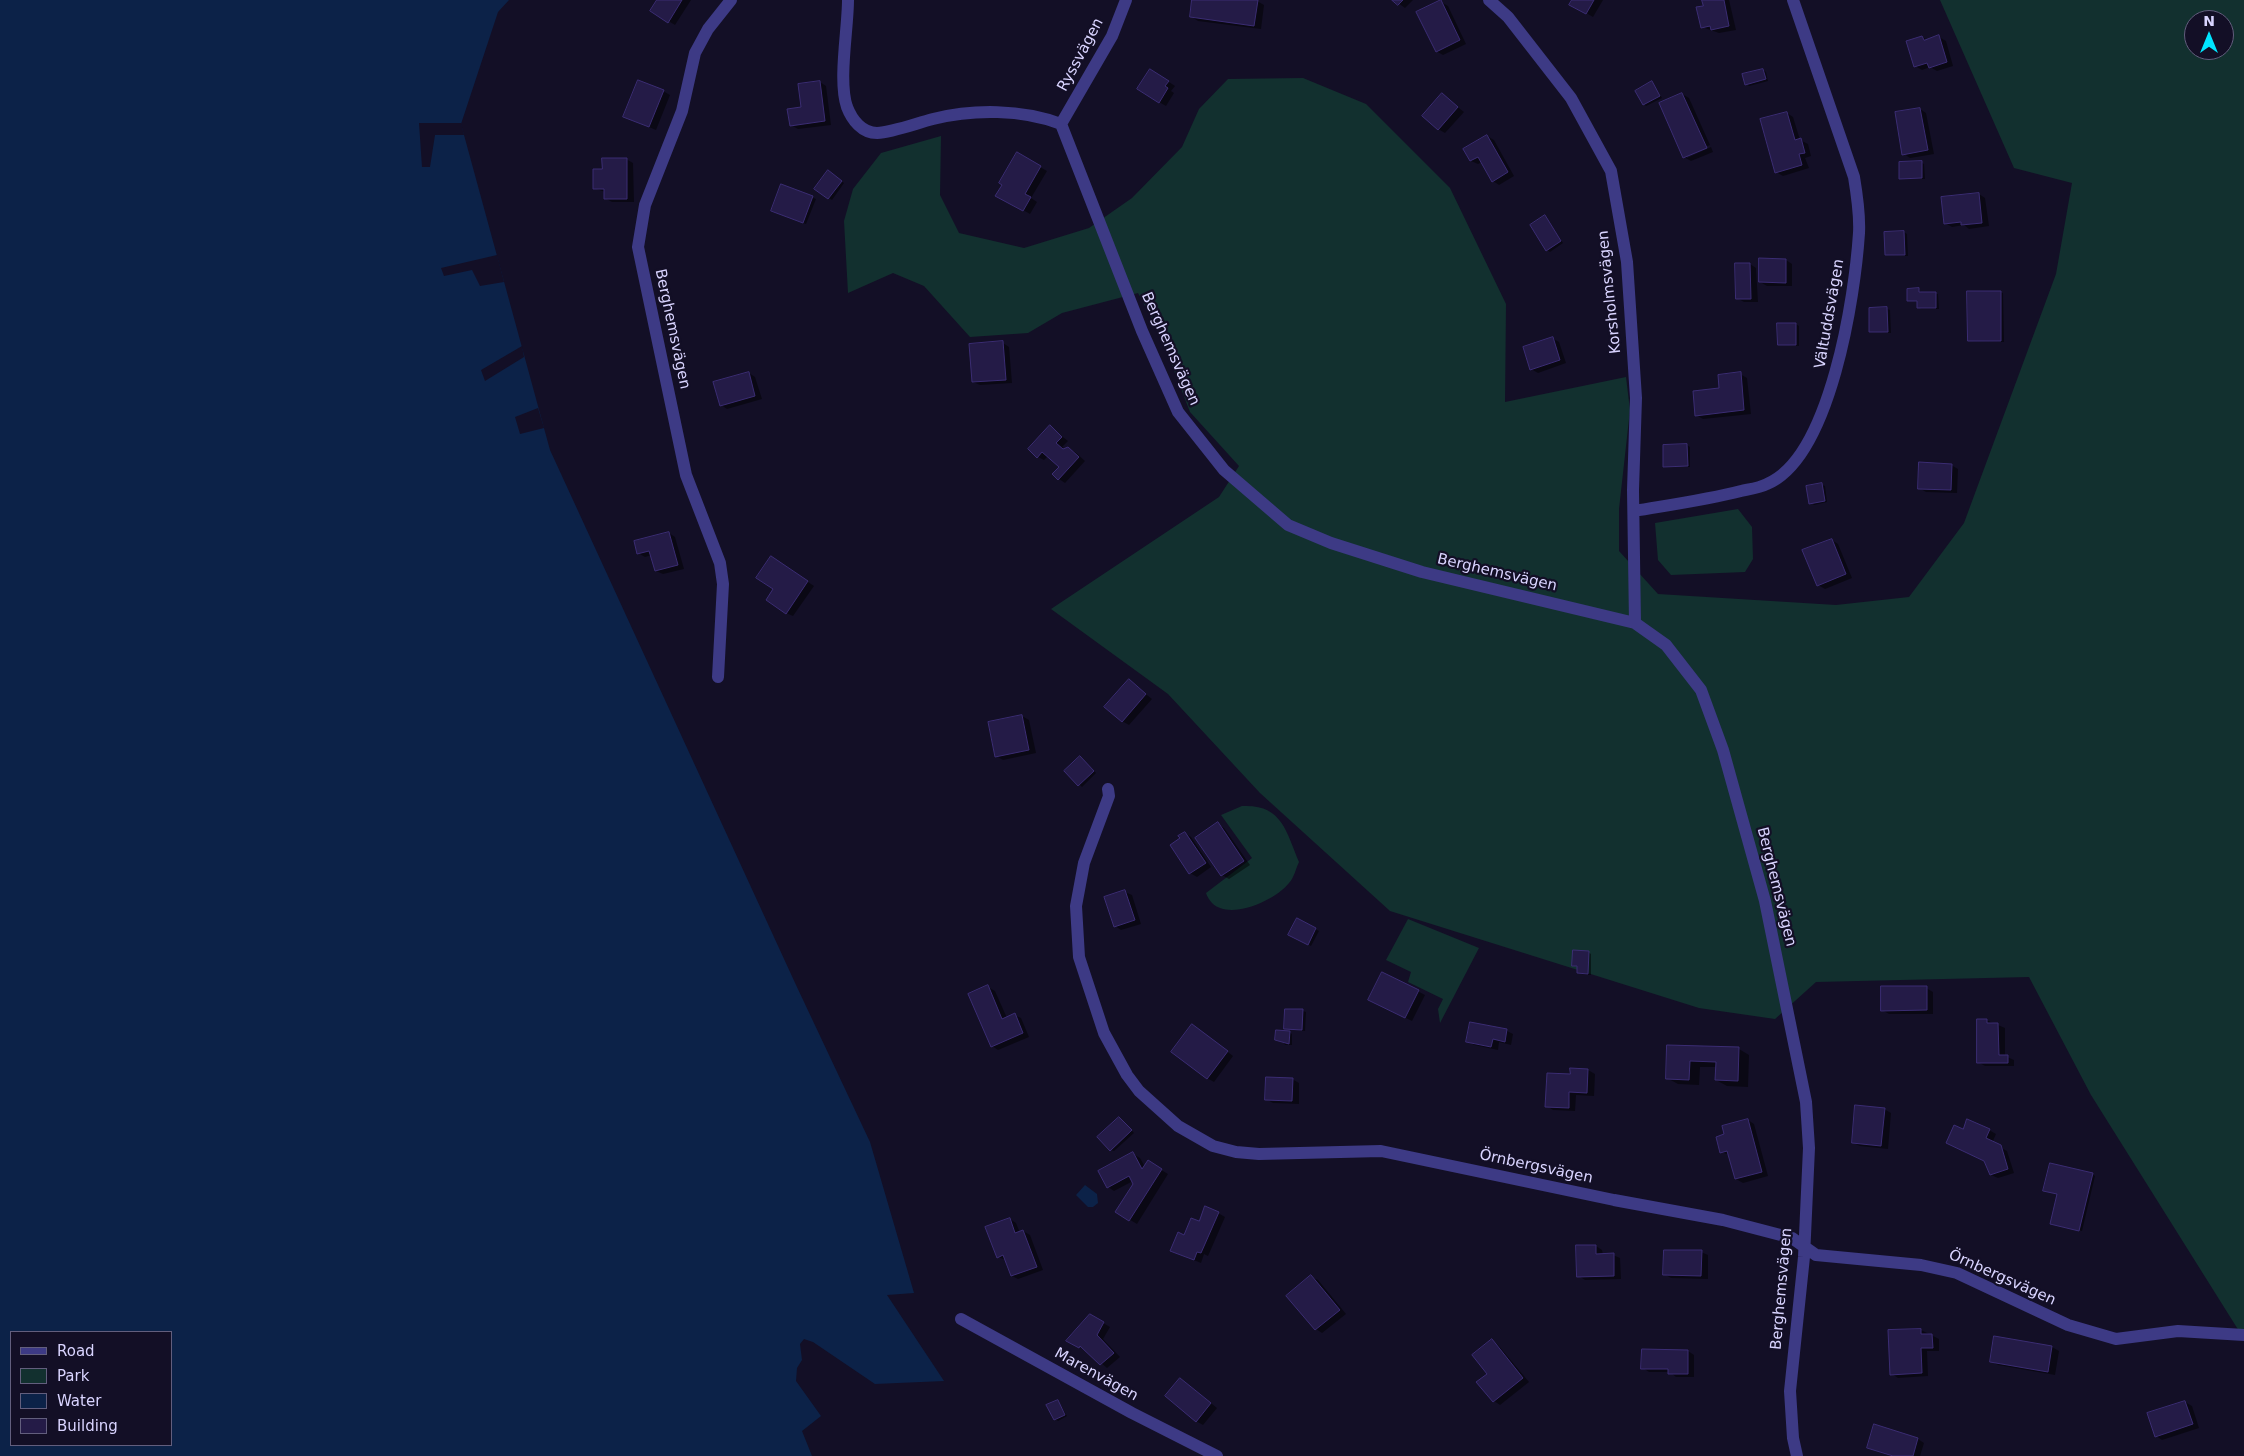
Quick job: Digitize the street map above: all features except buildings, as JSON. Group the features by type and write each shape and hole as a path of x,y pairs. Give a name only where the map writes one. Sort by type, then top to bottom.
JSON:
{"street":[{"name":"Berghemsvägen","path":"718,677 723,584 720,562 686,475 638,248 645,205 682,111 695,53 708,29 731,0"},
{"path":"848,0 843,82 847,108 859,126 877,133 945,116 995,113 1027,115 1061,124"},
{"name":"Ryssvägen","path":"1061,124 1112,36 1126,0"},
{"name":"Korsholmsvägen","path":"1489,0 1508,17 1571,98 1611,171 1627,262 1635,388 1635,623"},
{"name":"Vältuddsvägen","path":"1634,511 1728,494 1768,484 1776,479 1796,460 1812,434 1836,375 1853,287 1859,232 1857,197 1854,177 1793,0"},
{"name":"Berghemsvägen","path":"1061,124 1142,331 1178,412 1231,476 1288,525 1331,543 1422,572 1635,623 1666,645 1700,690 1722,750 1765,901 1806,1102 1809,1148 1803,1247 1790,1391 1793,1438 1797,1456"},
{"name":"Örnbergsvägen","path":"1108,788 1106,804 1084,863 1076,906 1079,957 1104,1033 1115,1057 1139,1091 1178,1126 1213,1146 1236,1152 1268,1154 1380,1151 1614,1200 1722,1220 1792,1238 1803,1247 1823,1256 1921,1264 1950,1271 1998,1291 2068,1326 2116,1339 2178,1331 2244,1335"},
{"name":"Marenvägen","path":"961,1319 1132,1413 1217,1456"}],"green space":[{"path":"1940,0 2244,0 2244,1339 2091,1095 2029,977 1816,982 1775,1019 1699,1008 1390,911 1260,793 1168,694 1051,609 1219,497 1239,466 1190,412 1159,332 1138,293 1062,313 1028,333 970,337 924,286 893,273 848,293 844,221 853,189 881,153 941,136 940,195 959,233 1024,248 1089,228 1132,198 1182,147 1199,109 1228,79 1303,78 1366,104 1450,188 1506,304 1505,402 1626,377 1630,410 1619,509 1619,551 1658,594 1836,605 1909,597 1964,523 2056,274 2072,183 2014,168"},
{"path":"1738,509 1752,527 1753,559 1745,572 1671,575 1658,560 1655,523"},
{"path":"1242,806 1266,810 1274,815 1286,830 1299,862 1291,881 1274,896 1252,906 1230,910 1220,908 1212,903 1206,893 1252,858 1221,815"},
{"path":"1408,919 1479,948 1440,1023 1438,1009 1443,999 1408,982 1411,972 1386,960"}],"water":[{"path":"0,0 509,0 498,12 461,124 550,450 870,1142 914,1293 887,1295 944,1381 875,1384 813,1342 804,1339 800,1344 802,1360 797,1368 796,1381 821,1416 802,1431 812,1456 0,1456"},
{"path":"1085,1185 1097,1194 1098,1203 1093,1207 1088,1207 1076,1195"}],"pier":[{"path":"419,123 461,123 464,135 435,135 430,167 422,167"},
{"path":"497,255 504,282 480,286 472,270 444,276 441,268"},
{"path":"522,346 524,357 485,381 481,370"},
{"path":"538,408 544,428 520,434 515,417"}]}
